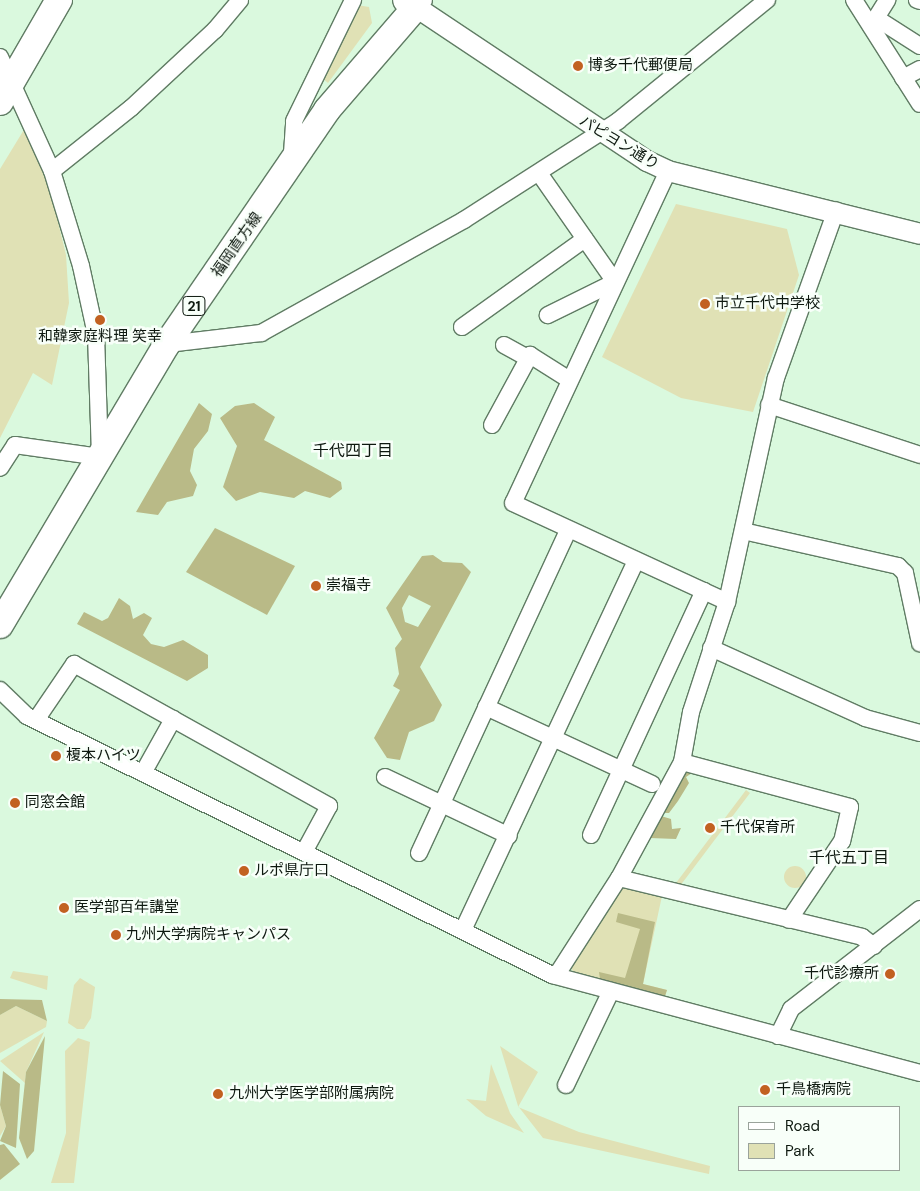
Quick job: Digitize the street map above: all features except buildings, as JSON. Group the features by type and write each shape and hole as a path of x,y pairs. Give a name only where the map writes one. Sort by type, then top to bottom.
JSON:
{"main road":[{"path":"0,102 59,0"},
{"name":"福岡直方線","path":"0,625 168,344 277,190 327,110 415,2"}],"street":[{"path":"52,171 131,108 215,30 240,0"},
{"path":"277,190 296,143 294,121 353,0"},
{"path":"168,344 261,333 539,173 600,133 673,81 767,0"},
{"path":"854,0 873,22 920,104"},
{"path":"873,22 887,0"},
{"name":"パピヨン通り","path":"415,2 600,133 668,171 836,210 920,234"},
{"path":"873,22 920,46"},
{"path":"0,57 12,79 52,171 96,335 100,457 15,445 0,468"},
{"path":"904,78 920,69"},
{"path":"668,171 568,380 513,503 727,602"},
{"path":"539,173 615,282"},
{"path":"556,976 620,878 682,762 711,648 727,602 769,405 836,210"},
{"path":"462,327 585,239"},
{"path":"548,316 615,282"},
{"path":"504,345 527,358 530,356 568,380"},
{"path":"492,425 527,358"},
{"path":"769,405 920,455"},
{"path":"420,853 568,530"},
{"path":"742,531 898,566 905,573 920,643"},
{"path":"463,930 509,836 636,560"},
{"path":"591,834 704,591"},
{"path":"711,648 865,718 920,733"},
{"path":"36,720 74,664 329,806 304,852"},
{"path":"0,690 36,720 556,976 920,1073"},
{"path":"486,708 652,784"},
{"path":"143,773 173,719"},
{"path":"682,762 850,807 842,841 788,920"},
{"path":"384,778 442,803 509,836"},
{"path":"620,878 862,937 874,946"},
{"path":"778,1036 791,1009 920,909"},
{"path":"566,1085 611,992"}],"green space":[{"path":"357,5 369,7 372,23 328,83 322,78"},
{"path":"25,128 51,193 66,255 69,303 52,385 33,373 0,438 0,169"},
{"path":"676,204 787,229 799,275 753,412 681,398 602,357"},
{"path":"199,403 212,414 208,431 194,449 190,471 197,485 193,496 167,502 158,515 136,512"},
{"path":"254,403 275,417 264,440 341,482 342,489 330,498 305,491 294,498 260,492 236,501 223,487 237,446 220,418 235,406"},
{"path":"215,528 295,566 267,615 186,572"},
{"path":"433,555 443,562 462,563 471,572 420,667 442,705 434,721 409,732 400,760 387,758 374,738 400,690 393,686 399,674 395,648 402,639 386,608 422,556","holes":["409,595 431,606 418,627 405,622 402,608"]},
{"path":"119,598 130,606 133,619 144,613 152,618 143,635 151,644 164,647 183,640 208,655 208,668 187,681 77,624 84,612 102,621 108,618"},
{"path":"683,771 695,771 686,777 689,783 669,813 662,813"},
{"path":"746,790 750,793 680,886 676,883"},
{"path":"661,816 671,819 672,829 681,828 676,839 650,838"},
{"path":"795,866 803,869 806,877 803,885 795,888 787,885 784,877 787,869"},
{"path":"628,886 662,896 643,984 667,990 664,999 573,973 571,964 622,887"},
{"path":"618,913 655,922 643,984 667,990 664,999 600,979 599,972 625,978 640,929 616,922"},
{"path":"13,971 48,976 47,990 10,978"},
{"path":"80,978 95,987 91,1018 84,1029 77,1029 68,1023 74,985"},
{"path":"0,999 42,1000 47,1021 16,1006 0,1015"},
{"path":"16,1006 47,1021 46,1027 0,1053 0,1015"},
{"path":"44,1032 26,1072 25,1083 0,1061"},
{"path":"45,1036 34,1151 27,1159 19,1138 26,1072"},
{"path":"78,1038 90,1042 74,1183 51,1183 66,1133 65,1051"},
{"path":"500,1046 538,1072 518,1106"},
{"path":"491,1064 510,1113 524,1133 486,1116 466,1099 486,1101"},
{"path":"3,1071 20,1084 16,1148 0,1141 6,1126 0,1105"},
{"path":"0,1105 6,1126 0,1136"},
{"path":"519,1107 579,1132 710,1166 709,1174 543,1138"},
{"path":"4,1144 20,1164 0,1180 0,1145"}],"place":[{"name":"博多千代郵便局","path":"578,66"},
{"name":"市立千代中学校","path":"705,304"},
{"name":"和韓家庭料理 笑幸","path":"100,320"},
{"name":"崇福寺","path":"316,586"},
{"name":"榎本ハイツ","path":"56,756"},
{"name":"同窓会館","path":"15,803"},
{"name":"千代保育所","path":"710,828"},
{"name":"ルポ県庁口","path":"244,871"},
{"name":"医学部百年講堂","path":"64,908"},
{"name":"九州大学病院キャンパス","path":"116,935"},
{"name":"千代診療所","path":"890,974"},
{"name":"千鳥橋病院","path":"765,1090"},
{"name":"九州大学医学部附属病院","path":"218,1094"}],"district":[{"name":"千代四丁目","path":"353,451"},
{"name":"千代五丁目","path":"849,858"}]}
